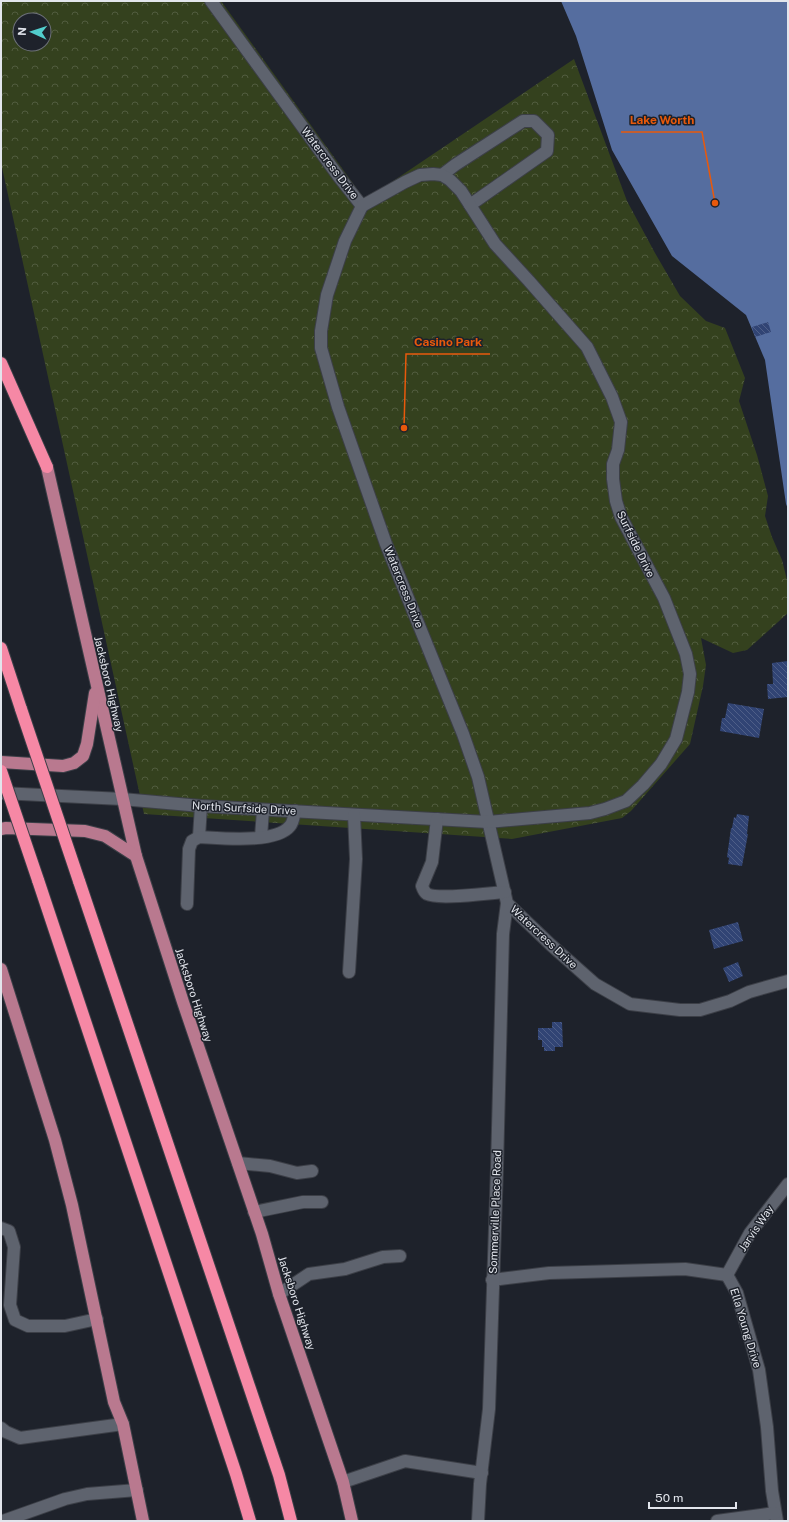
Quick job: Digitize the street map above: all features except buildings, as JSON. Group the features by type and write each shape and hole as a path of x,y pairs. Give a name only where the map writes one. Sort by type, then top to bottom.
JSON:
{"highway":[{"path":"1,363 47,467"},
{"path":"1,648 279,1475 291,1521"},
{"path":"1,770 236,1474 250,1521"}],"main road":[{"name":"Jacksboro Highway","path":"47,467 136,856 182,1002 262,1234 279,1294 343,1482 352,1521"},
{"path":"1,762 63,766 74,763 82,756 87,744 97,686"},
{"path":"1,830 6,828 85,831 105,836 136,856"},
{"path":"1,969 55,1140 72,1205 114,1402 123,1424 143,1521"}],"street":[{"name":"Watercress Drive","path":"211,1 339,177 362,206 345,241 327,295 321,331 321,348 338,407 386,544 463,734 478,777 506,898 551,945 595,984 630,1004 680,1010 700,1010 730,1002 749,992 788,981"},
{"path":"362,206 420,175 442,175 523,121 534,121 548,134 547,151 470,205"},
{"name":"Surfside Drive","path":"442,175 450,180 461,191 495,244 587,347 612,397 621,422 618,450 613,464 613,479 619,511 664,598 686,654 690,674 688,692 676,739 661,764 643,785 626,800 605,809 590,813 488,822"},
{"name":"North Surfside Drive","path":"1,793 122,799 264,810 488,822"},
{"path":"199,837 201,806"},
{"path":"261,838 264,810"},
{"path":"187,904 189,849 192,841 199,837 252,839 279,834 290,826 295,811"},
{"path":"349,972 356,859 354,815"},
{"path":"437,819 434,849 428,874 422,886 426,894 435,896 506,898"},
{"name":"Sommerville Place Road","path":"478,1521 489,1409 503,934 506,898"},
{"path":"238,1163 270,1166 297,1172 312,1171"},
{"name":"Jarvis Way","path":"727,1275 750,1233 788,1184"},
{"path":"254,1212 303,1202 322,1202"},
{"path":"1,1228 9,1231 14,1247 10,1305 15,1320 28,1326 65,1326 97,1319"},
{"path":"279,1294 308,1274 345,1269 383,1257 400,1256"},
{"name":"Ella Young Drive","path":"492,1280 549,1272 685,1269 727,1275 737,1293 759,1370 767,1427 772,1491 776,1517"},
{"path":"1,1428 6,1432 20,1438 123,1424"},
{"path":"343,1482 405,1461 482,1473"},
{"path":"3,1521 65,1499 87,1494 137,1490"},
{"path":"716,1521 776,1517"}],"green space":[{"path":"1,1 221,1 365,200 574,59 627,201 680,296 706,321 725,328 745,378 739,401 757,455 768,496 765,516 782,560 788,584 788,613 747,650 733,653 701,638 706,665 703,686 690,744 631,811 622,818 512,839 144,814 1,163"}],"water":[{"path":"561,1 788,1 788,509 786,504 765,360 746,315 672,256 612,150 576,36"}],"place":[{"name":"Lake Worth","path":"715,203"},
{"name":"Casino Park","path":"404,428"}]}
